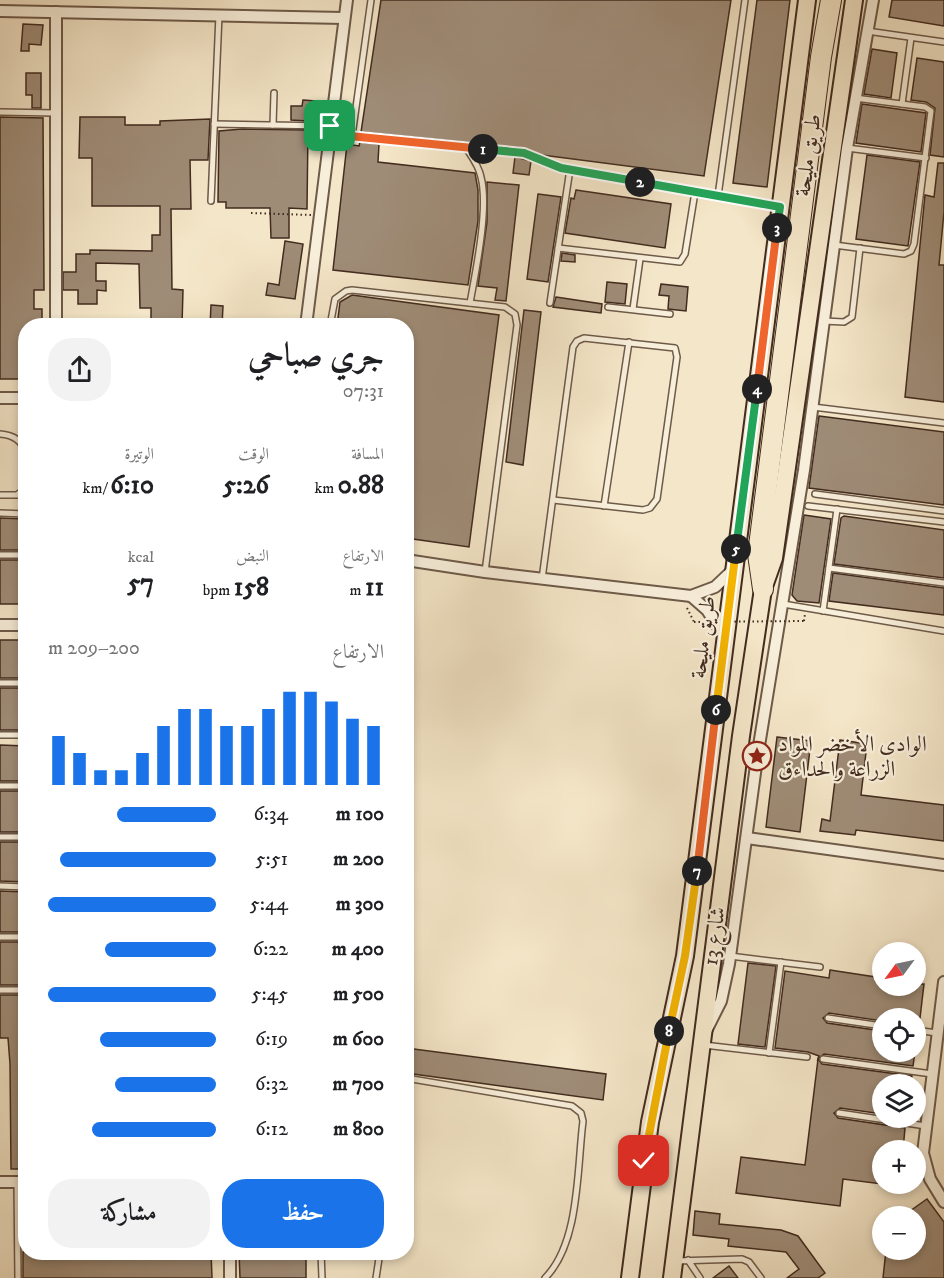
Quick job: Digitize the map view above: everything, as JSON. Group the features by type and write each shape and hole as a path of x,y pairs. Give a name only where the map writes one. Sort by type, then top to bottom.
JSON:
{"highway":[{"path":"763,589 758,554 821,57 831,0"}],"main road":[{"name":"طريق مليحة","path":"630,1278 650,1122 685,956 724,636 807,0"},
{"name":"طريق مليحة","path":"672,1278 681,1261 703,1040 763,589 774,558 854,0"},
{"path":"633,1258 639,1278"}],"street":[{"path":"307,318 347,0"},
{"name":"شارع 13","path":"703,1040 722,1001 730,956 757,758 813,407 847,148 873,0"},
{"path":"0,11 344,18"},
{"path":"56,12 56,318"},
{"path":"0,398 18,398"},
{"path":"414,561 485,572 691,596 715,587 733,570"},
{"path":"691,596 707,610 724,636"},
{"path":"0,625 18,625"},
{"path":"747,838 944,865"},
{"path":"926,1126 944,982"},
{"path":"926,1128 925,1167 944,1202"},
{"path":"0,1182 18,1182"},
{"path":"230,1260 230,1278"}],"lane":[{"path":"352,136 371,0"},
{"path":"718,196 746,0"},
{"path":"211,201 219,15"},
{"path":"867,31 944,42"},
{"path":"902,104 911,38"},
{"path":"273,125 274,93"},
{"path":"834,245 904,254 913,248 926,158 931,111 925,107 855,98"},
{"path":"0,112 56,112"},
{"path":"214,124 273,125 330,130 352,136 524,153 536,155 555,166 780,207"},
{"path":"466,148 478,167 483,189 479,246 470,303"},
{"path":"847,148 926,158"},
{"path":"550,303 570,169"},
{"path":"558,248 674,263 682,260 695,192"},
{"path":"824,321 844,322 852,317 860,248"},
{"path":"633,309 640,259"},
{"path":"331,318 335,299 346,291 505,307 510,309 517,319 485,572"},
{"path":"608,307 670,314"},
{"path":"542,579 573,347 577,341 584,338 672,346 678,353 657,499 647,510 553,500"},
{"path":"604,506 629,342"},
{"path":"813,407 944,423"},
{"path":"0,434 18,439"},
{"path":"0,495 18,493"},
{"path":"815,494 944,512"},
{"path":"808,506 944,522"},
{"path":"823,611 837,509"},
{"path":"0,513 18,514"},
{"path":"0,555 18,555"},
{"path":"829,568 944,583"},
{"path":"783,604 944,631"},
{"path":"0,683 18,683"},
{"path":"0,735 18,735"},
{"path":"0,786 18,786"},
{"path":"0,837 18,837"},
{"path":"0,886 18,886"},
{"path":"0,937 18,937"},
{"path":"730,956 820,967"},
{"path":"769,1053 781,962"},
{"path":"0,990 18,990"},
{"path":"828,1018 872,1025"},
{"path":"926,1032 937,1033"},
{"path":"703,1040 769,1053 807,1057"},
{"path":"823,1059 932,1074"},
{"path":"414,1079 572,1106 581,1113 583,1120 571,1228 563,1253 545,1278"},
{"path":"839,1113 872,1118"},
{"path":"681,1261 742,1259 749,1262 761,1278"},
{"path":"18,1278 19,1260"},
{"path":"321,1260 322,1278"},
{"path":"376,1278 379,1260"},
{"path":"681,1261 700,1278"}],"path":[{"path":"250,213 319,215"},
{"path":"694,622 804,621"}],"building":[{"path":"381,0 731,0 704,176 542,155 524,148 361,132"},
{"path":"757,0 790,0 767,187 733,183"},
{"path":"892,0 944,0 944,26 889,17"},
{"path":"23,24 43,25 41,45 29,44 29,51 21,51"},
{"path":"872,49 897,53 891,98 864,94"},
{"path":"917,58 944,62 944,157 930,155 935,108 926,102 911,100"},
{"path":"26,73 41,73 41,108 32,108 32,95 26,95"},
{"path":"303,100 315,101 314,116 308,116 308,121 291,120 291,106 302,106"},
{"path":"862,104 926,113 921,152 856,143"},
{"path":"0,117 43,118 44,290 34,290 34,309 42,309 42,318 18,318 18,379 0,379"},
{"path":"80,117 125,117 125,125 160,125 160,121 210,119 208,160 190,160 191,209 171,209 172,289 183,290 182,318 151,318 151,308 140,308 139,264 96,263 96,281 106,281 106,291 97,290 97,304 78,304 78,290 63,290 63,272 76,272 76,254 90,254 90,250 152,251 152,235 160,235 160,206 92,206 92,158 79,158"},
{"path":"308,130 307,209 289,208 289,238 271,238 270,208 226,208 226,202 218,202 219,131"},
{"path":"360,142 379,144 378,162 475,173 478,190 478,221 468,285 333,270 347,144 359,146"},
{"path":"867,155 920,162 908,246 856,239"},
{"path":"515,157 531,161 529,175 513,173"},
{"path":"938,163 944,163 944,212 939,265 944,265 944,402 905,397 925,195 934,197"},
{"path":"487,182 519,185 506,301 495,300 497,288 478,286 487,222"},
{"path":"576,190 671,204 665,248 565,233 571,198 574,199"},
{"path":"538,194 561,197 548,282 527,279"},
{"path":"285,241 303,244 295,299 266,295 268,283 279,285"},
{"path":"562,253 575,255 575,262 561,261"},
{"path":"607,282 627,284 625,304 605,302"},
{"path":"661,284 688,287 686,311 668,309 669,296 659,295"},
{"path":"352,295 499,315 469,547 414,539 414,318 338,318 340,302"},
{"path":"556,297 602,304 601,313 553,307"},
{"path":"211,305 223,306 222,318 210,318"},
{"path":"524,310 541,312 523,465 506,462"},
{"path":"819,416 944,432 944,505 809,488"},
{"path":"804,515 831,519 819,603 797,601 792,595"},
{"path":"844,516 944,530 944,578 834,564 841,518"},
{"path":"0,518 18,519 18,550 0,550"},
{"path":"0,560 18,560 18,604 0,604"},
{"path":"833,573 944,588 944,615 829,601"},
{"path":"0,640 18,640 18,678 0,678"},
{"path":"0,688 18,688 18,730 0,730"},
{"path":"777,737 811,741 800,832 766,827"},
{"path":"840,740 867,744 861,795 944,805 944,841 856,830 855,835 820,831 822,819 830,821"},
{"path":"0,745 18,746 18,781 0,781"},
{"path":"0,791 18,791 18,832 0,832"},
{"path":"0,842 18,842 18,882 0,881"},
{"path":"0,891 18,892 18,932 0,932"},
{"path":"0,942 18,942 18,985 0,985"},
{"path":"748,963 776,966 765,1047 738,1044"},
{"path":"830,970 872,976 872,996 923,996 921,1008 872,1008 872,1019 829,1013 823,1018 827,1023 872,1030 872,1060 824,1054 818,1059 819,1056 808,1052 775,1048 785,971 829,978"},
{"path":"0,995 18,995 18,1169 11,1169 8,1038 0,1038"},
{"path":"414,1049 606,1074 603,1100 414,1074"},
{"path":"818,1059 822,1064 897,1074 872,1074 872,1113 840,1108 834,1113 838,1118 872,1123 872,1128 905,1128 904,1140 872,1140 872,1183 843,1179 840,1206 736,1193 741,1157 805,1165"},
{"path":"883,1062 914,1062 913,1066"},
{"path":"927,1199 944,1222 944,1278 883,1278 885,1260 926,1260 926,1206 917,1206"},
{"path":"695,1211 720,1214 719,1224 781,1230 798,1236 825,1273 818,1278 787,1278 799,1269 786,1252 728,1246 729,1239 693,1235"},
{"path":"23,1260 211,1260 212,1278 23,1278"},
{"path":"239,1260 306,1260 306,1278 240,1278"},
{"path":"729,1266 738,1278 713,1278"}],"place":[{"name":"الوادى الأخضر المواد الزراعة والحداءق","path":"757,756"}],"route":[{"path":"330,126 329,134 524,153 561,168 780,207 724,636 695,887 685,956 644,1161"}]}
